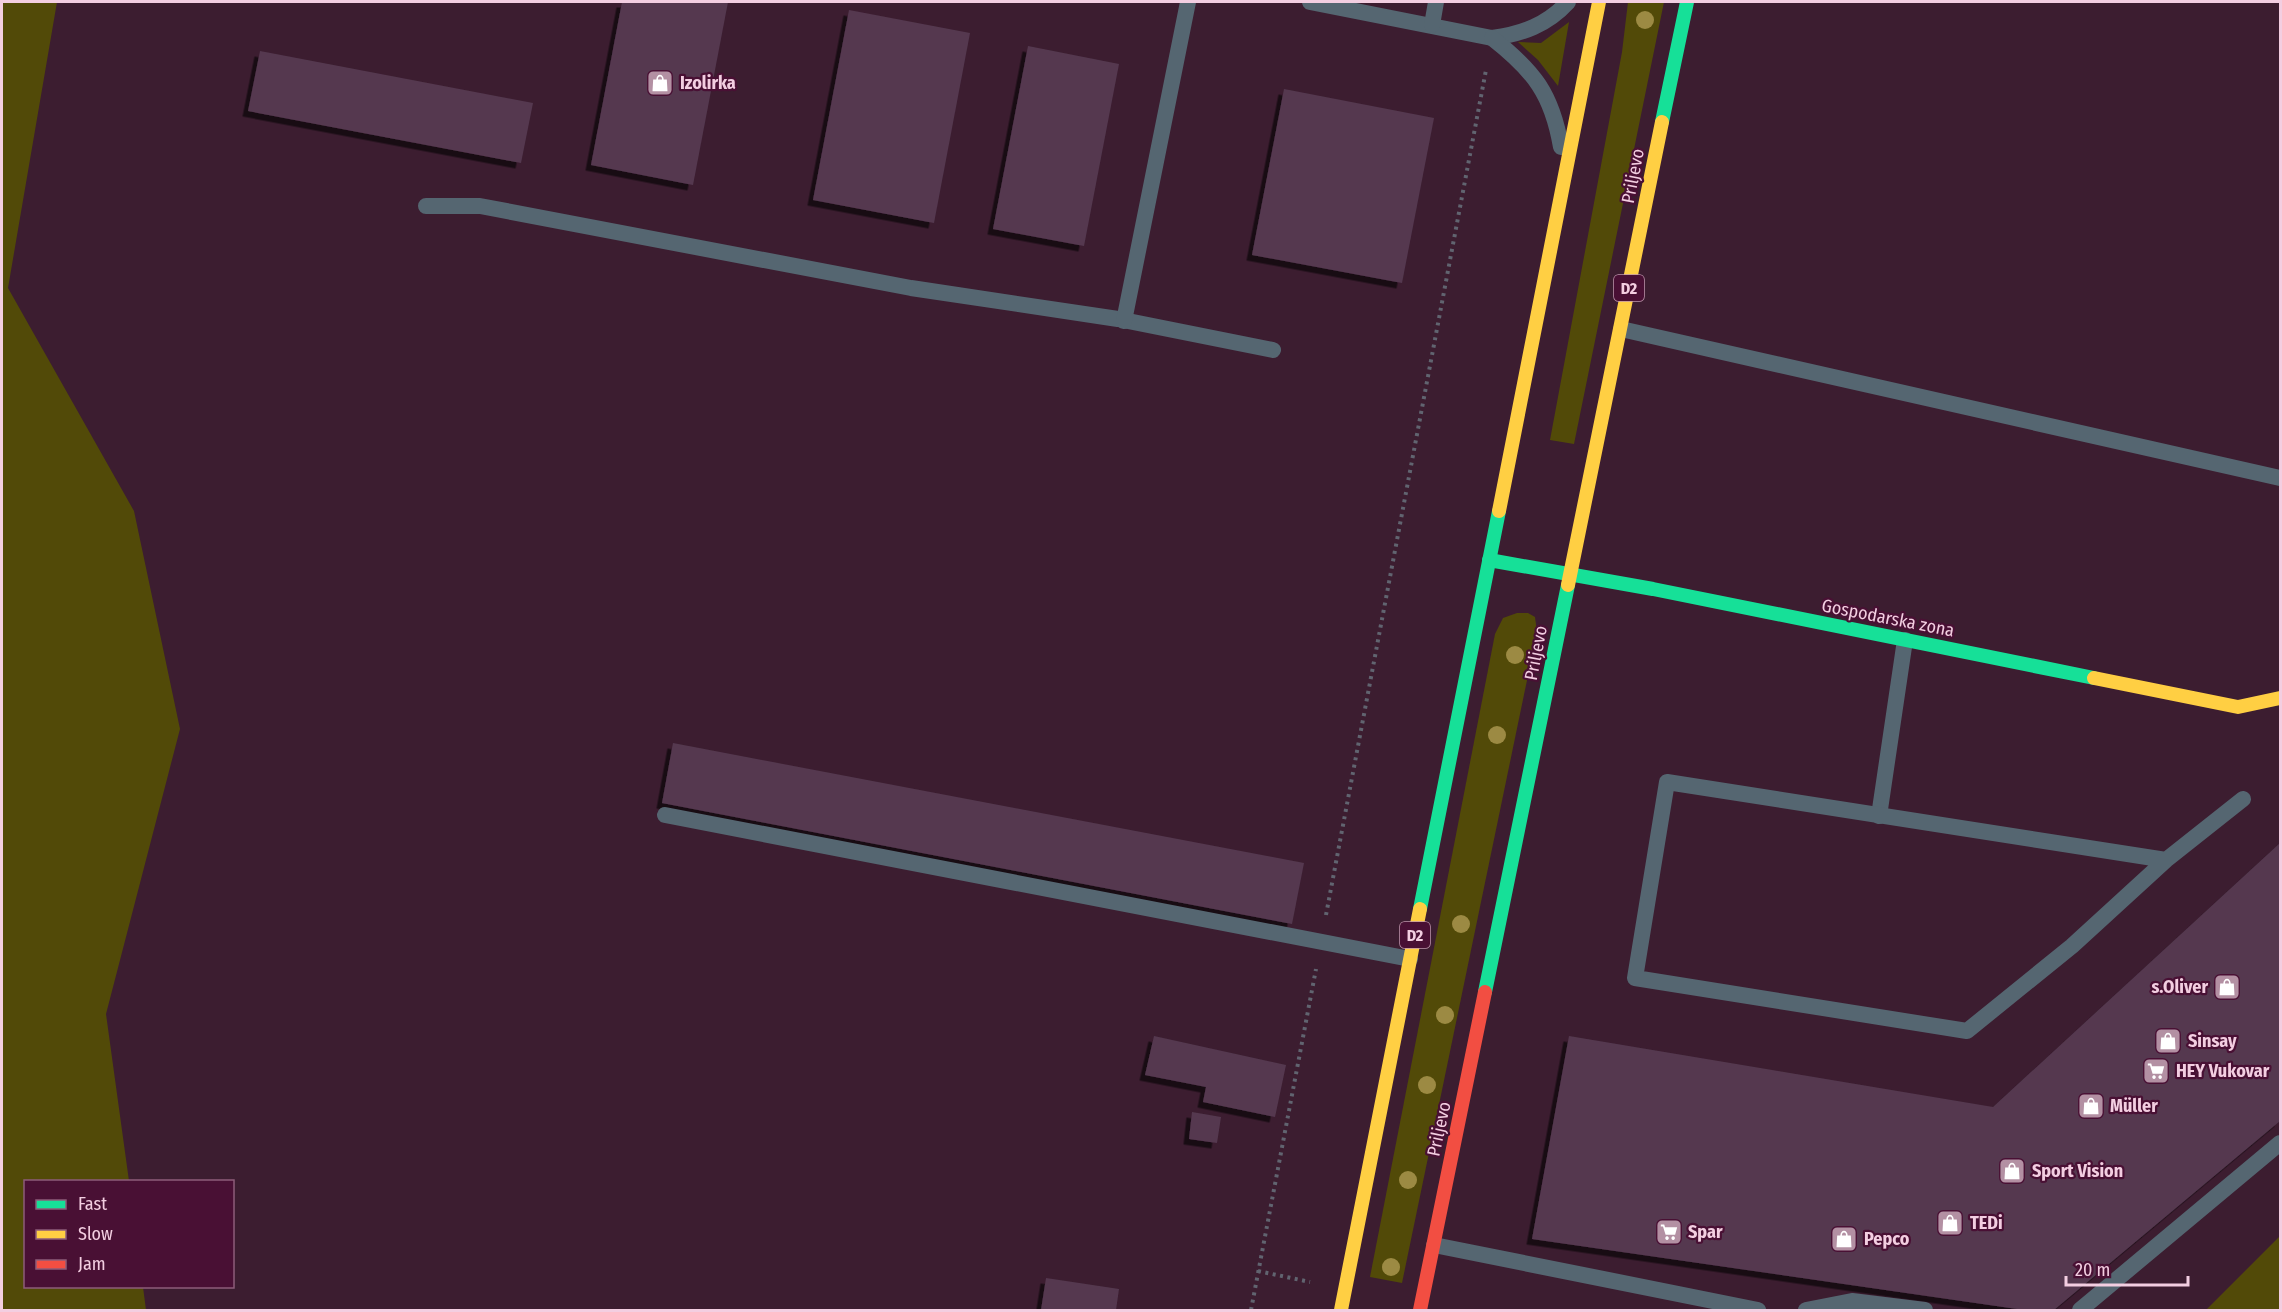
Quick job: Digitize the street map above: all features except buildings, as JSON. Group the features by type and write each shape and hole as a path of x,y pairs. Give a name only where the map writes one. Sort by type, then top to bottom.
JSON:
{"main road":[{"name":"D2","path":"1341,1311 1599,2"},
{"name":"Priljevo","path":"1420,1311 1687,2"},
{"name":"Gospodarska zona","path":"1489,560 1571,574 2238,706 2280,698"}],"lane":[{"path":"1124,321 1188,2"},
{"path":"1310,2 1492,38 1512,35 1539,26 1559,12 1568,2"},
{"path":"1432,25 1436,2"},
{"path":"1492,38 1520,60 1538,81 1557,123 1565,173"},
{"path":"426,206 480,206 911,288 1124,321 1273,350"},
{"path":"1621,329 2280,478"},
{"path":"1879,816 1905,640"},
{"path":"2238,706 2280,716"},
{"path":"2166,860 1667,782 1635,978 1967,1031 2072,946 2166,860 2243,799"},
{"path":"665,815 1410,959"},
{"path":"2080,1311 2280,1143"},
{"path":"1434,1245 1758,1311"},
{"path":"1806,1311 1852,1301 1925,1311"}],"path":[{"path":"1251,1311 1492,38"}],"shaded area":[{"path":"2,2 57,2 8,288 134,511 180,729 106,1014 129,1180 24,1180 24,1288 143,1288 146,1310 2,1310"},
{"path":"1628,2 1664,2 1574,444 1550,440 1622,52"},
{"path":"1569,22 1558,86 1538,60 1518,42 1541,43"},
{"path":"1517,613 1528,613 1535,617 1537,632 1402,1283 1370,1277 1495,634 1503,618"},
{"path":"2280,1236 2280,1310 2206,1310"}],"traffic: fast":[{"path":"1662,122 1687,2"},
{"path":"1420,909 1499,511"},
{"path":"1489,560 1653,589 2094,678"},
{"path":"1485,992 1568,585"}],"traffic: slow":[{"path":"1499,511 1599,2"},
{"path":"1568,585 1662,122"},
{"path":"2094,678 2238,707 2280,698"},
{"path":"1341,1310 1420,909"}],"traffic: jam":[{"path":"1420,1310 1485,992"}],"place":[{"name":"Izolirka","path":"660,83"},
{"name":"s.Oliver","path":"2227,987"},
{"name":"Sinsay","path":"2168,1041"},
{"name":"HEY Vukovar","path":"2156,1071"},
{"name":"Müller","path":"2091,1106"},
{"name":"Sport Vision","path":"2012,1171"},
{"name":"TEDi","path":"1950,1223"},
{"name":"Spar","path":"1669,1232"},
{"name":"Pepco","path":"1844,1239"}]}
